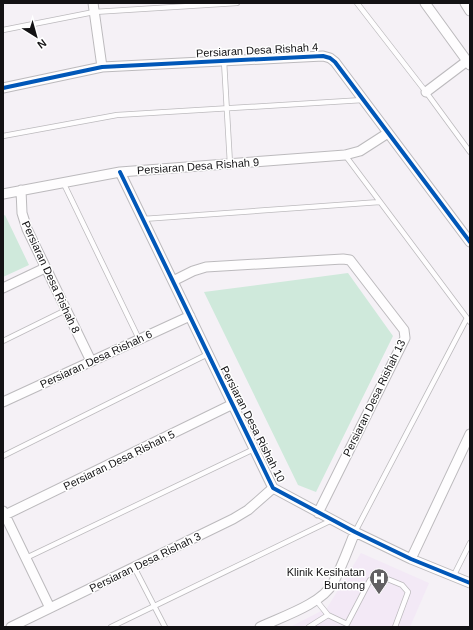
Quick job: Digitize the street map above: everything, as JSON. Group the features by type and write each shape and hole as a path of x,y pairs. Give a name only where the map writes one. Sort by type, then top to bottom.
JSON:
{"street":[{"path":"425,3 469,63 426,92"},
{"path":"465,3 470,11"},
{"path":"93,7 102,67"},
{"name":"Persiaran Desa Rishah 4","path":"3,88 102,67 323,56 330,58 470,242"},
{"name":"Persiaran Desa Rishah 9","path":"3,194 120,172 345,155 360,150 388,133"},
{"name":"Persiaran Desa Rishah 10","path":"120,172 273,488 318,513 334,519 355,532 410,559 454,575 470,583"},
{"name":"Persiaran Desa Rishah 8","path":"21,190 22,213 27,229 91,361"},
{"name":"Persiaran Desa Rishah 13","path":"173,281 193,271 206,267 343,259 350,260 404,330 405,338 318,513"},
{"path":"3,288 46,268"},
{"name":"Persiaran Desa Rishah 6","path":"3,402 190,316"},
{"name":"Persiaran Desa Rishah 5","path":"4,513 233,404"},
{"path":"410,559 470,434"},
{"name":"Persiaran Desa Rishah 3","path":"11,627 233,519 248,510 273,488"},
{"path":"4,513 50,608"},
{"path":"260,627 316,600 325,594 333,584 355,532"}],"lane":[{"path":"3,30 93,7 237,3"},
{"path":"357,3 470,152"},
{"path":"224,61 230,164"},
{"path":"3,136 117,115 363,100"},
{"path":"345,155 469,320 355,532"},
{"path":"63,182 139,339"},
{"path":"142,219 380,202"},
{"path":"3,341 66,310"},
{"path":"3,456 208,354"},
{"path":"26,558 254,449"},
{"path":"111,627 334,519"},
{"path":"454,575 470,543"},
{"path":"134,567 165,627"},
{"path":"347,624 370,580 380,576 402,585 408,592 396,627"},
{"path":"316,600 328,615 352,627"},
{"path":"309,627 328,615"}],"shaded area":[{"name":"Klinik Kesihatan Buntong","path":"361,553 429,583 410,627 290,627 327,608"}],"green space":[{"path":"5,215 29,265 3,277 3,216"},
{"path":"348,273 393,336 316,492 298,485 204,292"}],"cycle path":[{"path":"3,88 102,67 323,56 330,58 335,62 470,242"},
{"path":"120,172 273,488 355,532 411,559 470,583"}],"place":[{"name":"Klinik Kesihatan Buntong","path":"379,595"}]}
